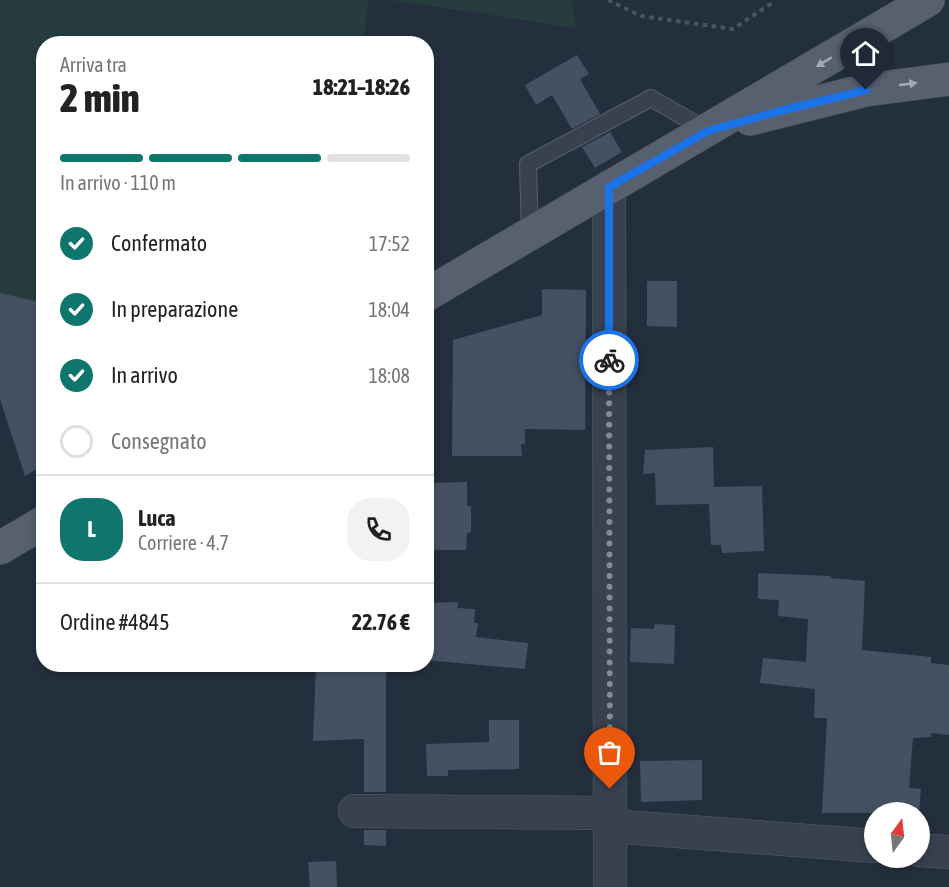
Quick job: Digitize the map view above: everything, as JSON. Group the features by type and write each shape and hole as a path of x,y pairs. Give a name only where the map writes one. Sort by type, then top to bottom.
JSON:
{"main road":[{"path":"434,291 928,0"},
{"path":"708,131 866,90 949,79"},
{"path":"0,548 36,527"}],"street":[{"path":"609,187 610,887"},
{"path":"355,811 610,819 864,845"},
{"path":"930,851 949,852"}],"lane":[{"path":"530,234 528,164 651,98 708,131"}],"path":[{"path":"608,0 641,16 733,29 772,3"}],"green space":[{"path":"0,0 369,0 364,36 36,36 36,301 0,293"},
{"path":"390,0 572,0 576,28"}],"building":[{"path":"577,55 589,74 580,79 600,114 572,129 552,95 536,105 525,85"},
{"path":"610,132 622,152 595,168 582,147"},
{"path":"647,281 677,281 677,327 647,326"},
{"path":"542,289 586,290 585,430 525,429 525,444 521,444 522,456 452,456 453,340 542,315"},
{"path":"0,293 36,301 36,470 25,476 0,399"},
{"path":"713,447 714,487 762,486 764,551 722,553 721,545 711,545 709,504 656,505 655,473 643,474 645,450"},
{"path":"467,482 467,506 471,506 471,532 467,533 466,550 434,550 434,483"},
{"path":"758,573 831,576 830,578 865,581 862,650 931,657 931,663 949,665 949,735 931,733 931,737 913,738 909,788 921,789 920,802 864,802 864,813 822,813 827,718 814,718 815,689 760,683 763,658 806,662 808,619 778,616 779,600 758,599"},
{"path":"458,602 457,608 475,609 474,623 478,623 476,637 528,643 525,669 434,661 434,603"},
{"path":"655,624 675,625 674,664 630,662 631,628 654,629"},
{"path":"316,672 386,672 386,792 364,792 364,739 313,741"},
{"path":"489,720 519,720 519,769 448,770 448,776 427,776 426,744 489,742"},
{"path":"702,760 702,800 641,802 640,761"},
{"path":"364,830 386,830 386,846 364,845"},
{"path":"336,861 337,887 310,887 308,862"}],"way so far":[{"path":"609,360 610,789"}],"route":[{"path":"609,360 609,187 708,131 866,90"}]}
